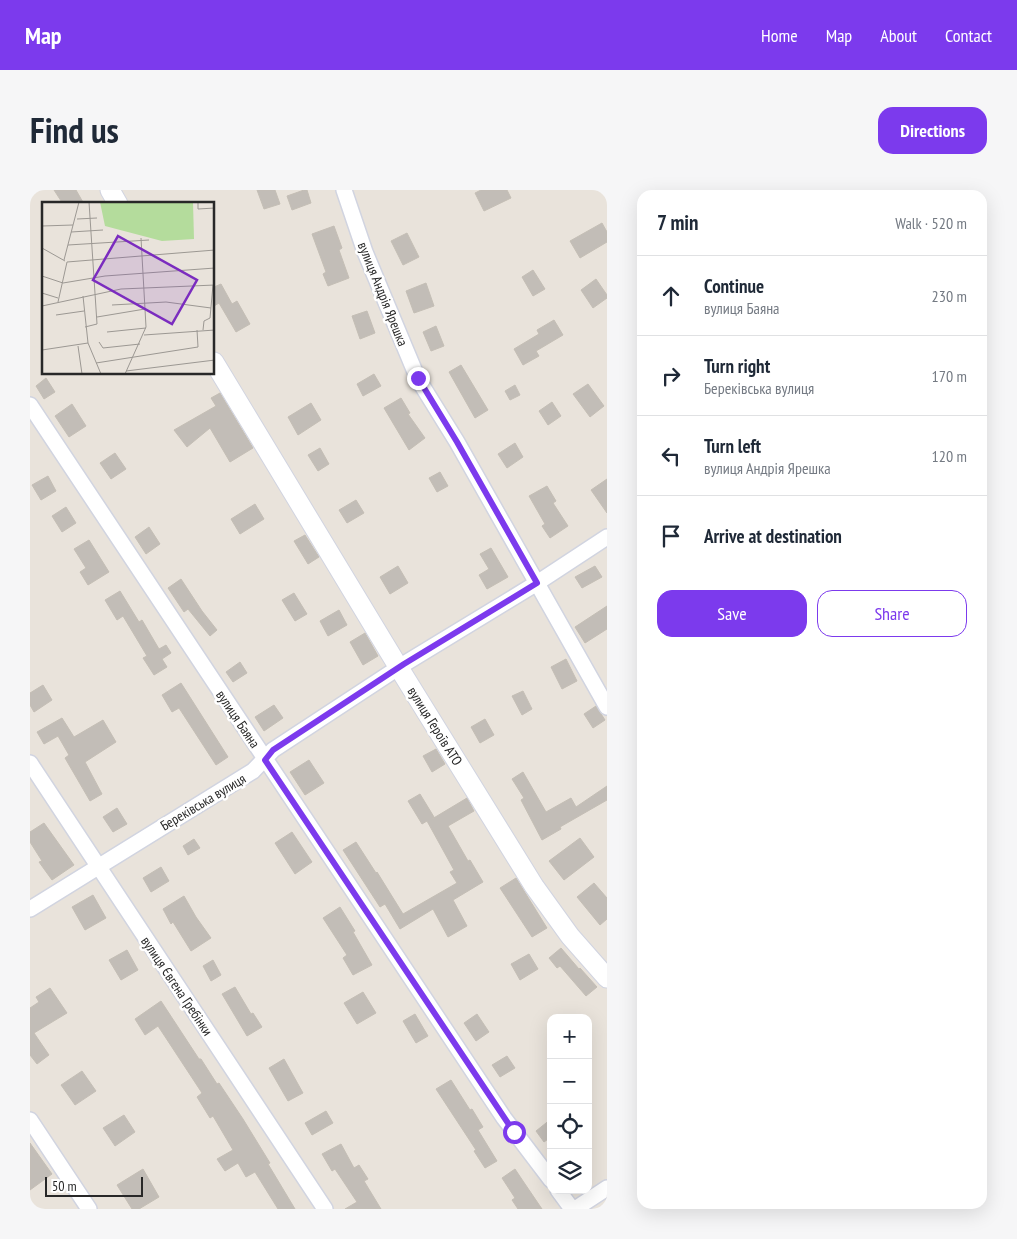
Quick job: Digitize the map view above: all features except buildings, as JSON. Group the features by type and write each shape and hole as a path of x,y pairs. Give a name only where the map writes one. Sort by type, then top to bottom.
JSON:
{"street":[{"path":"110,190 117,202"},
{"name":"вулиця Андрія Ярешка","path":"344,190 365,252 418,378 457,442 607,707"},
{"name":"вулиця Героїв АТО","path":"215,364 399,668 534,886 570,936 607,978"},
{"name":"вулиця Баяна","path":"30,405 504,1118 547,1175"},
{"name":"Береківська вулиця","path":"30,909 253,771 273,750 399,668 605,541"},
{"name":"вулиця Євгена Гребінки","path":"30,763 325,1209"},
{"path":"30,1120 89,1209"},
{"path":"561,1194 574,1209 607,1188"}],"route":[{"path":"418,378 457,442 537,583 404,664 273,750 265,760 514,1132"}]}
